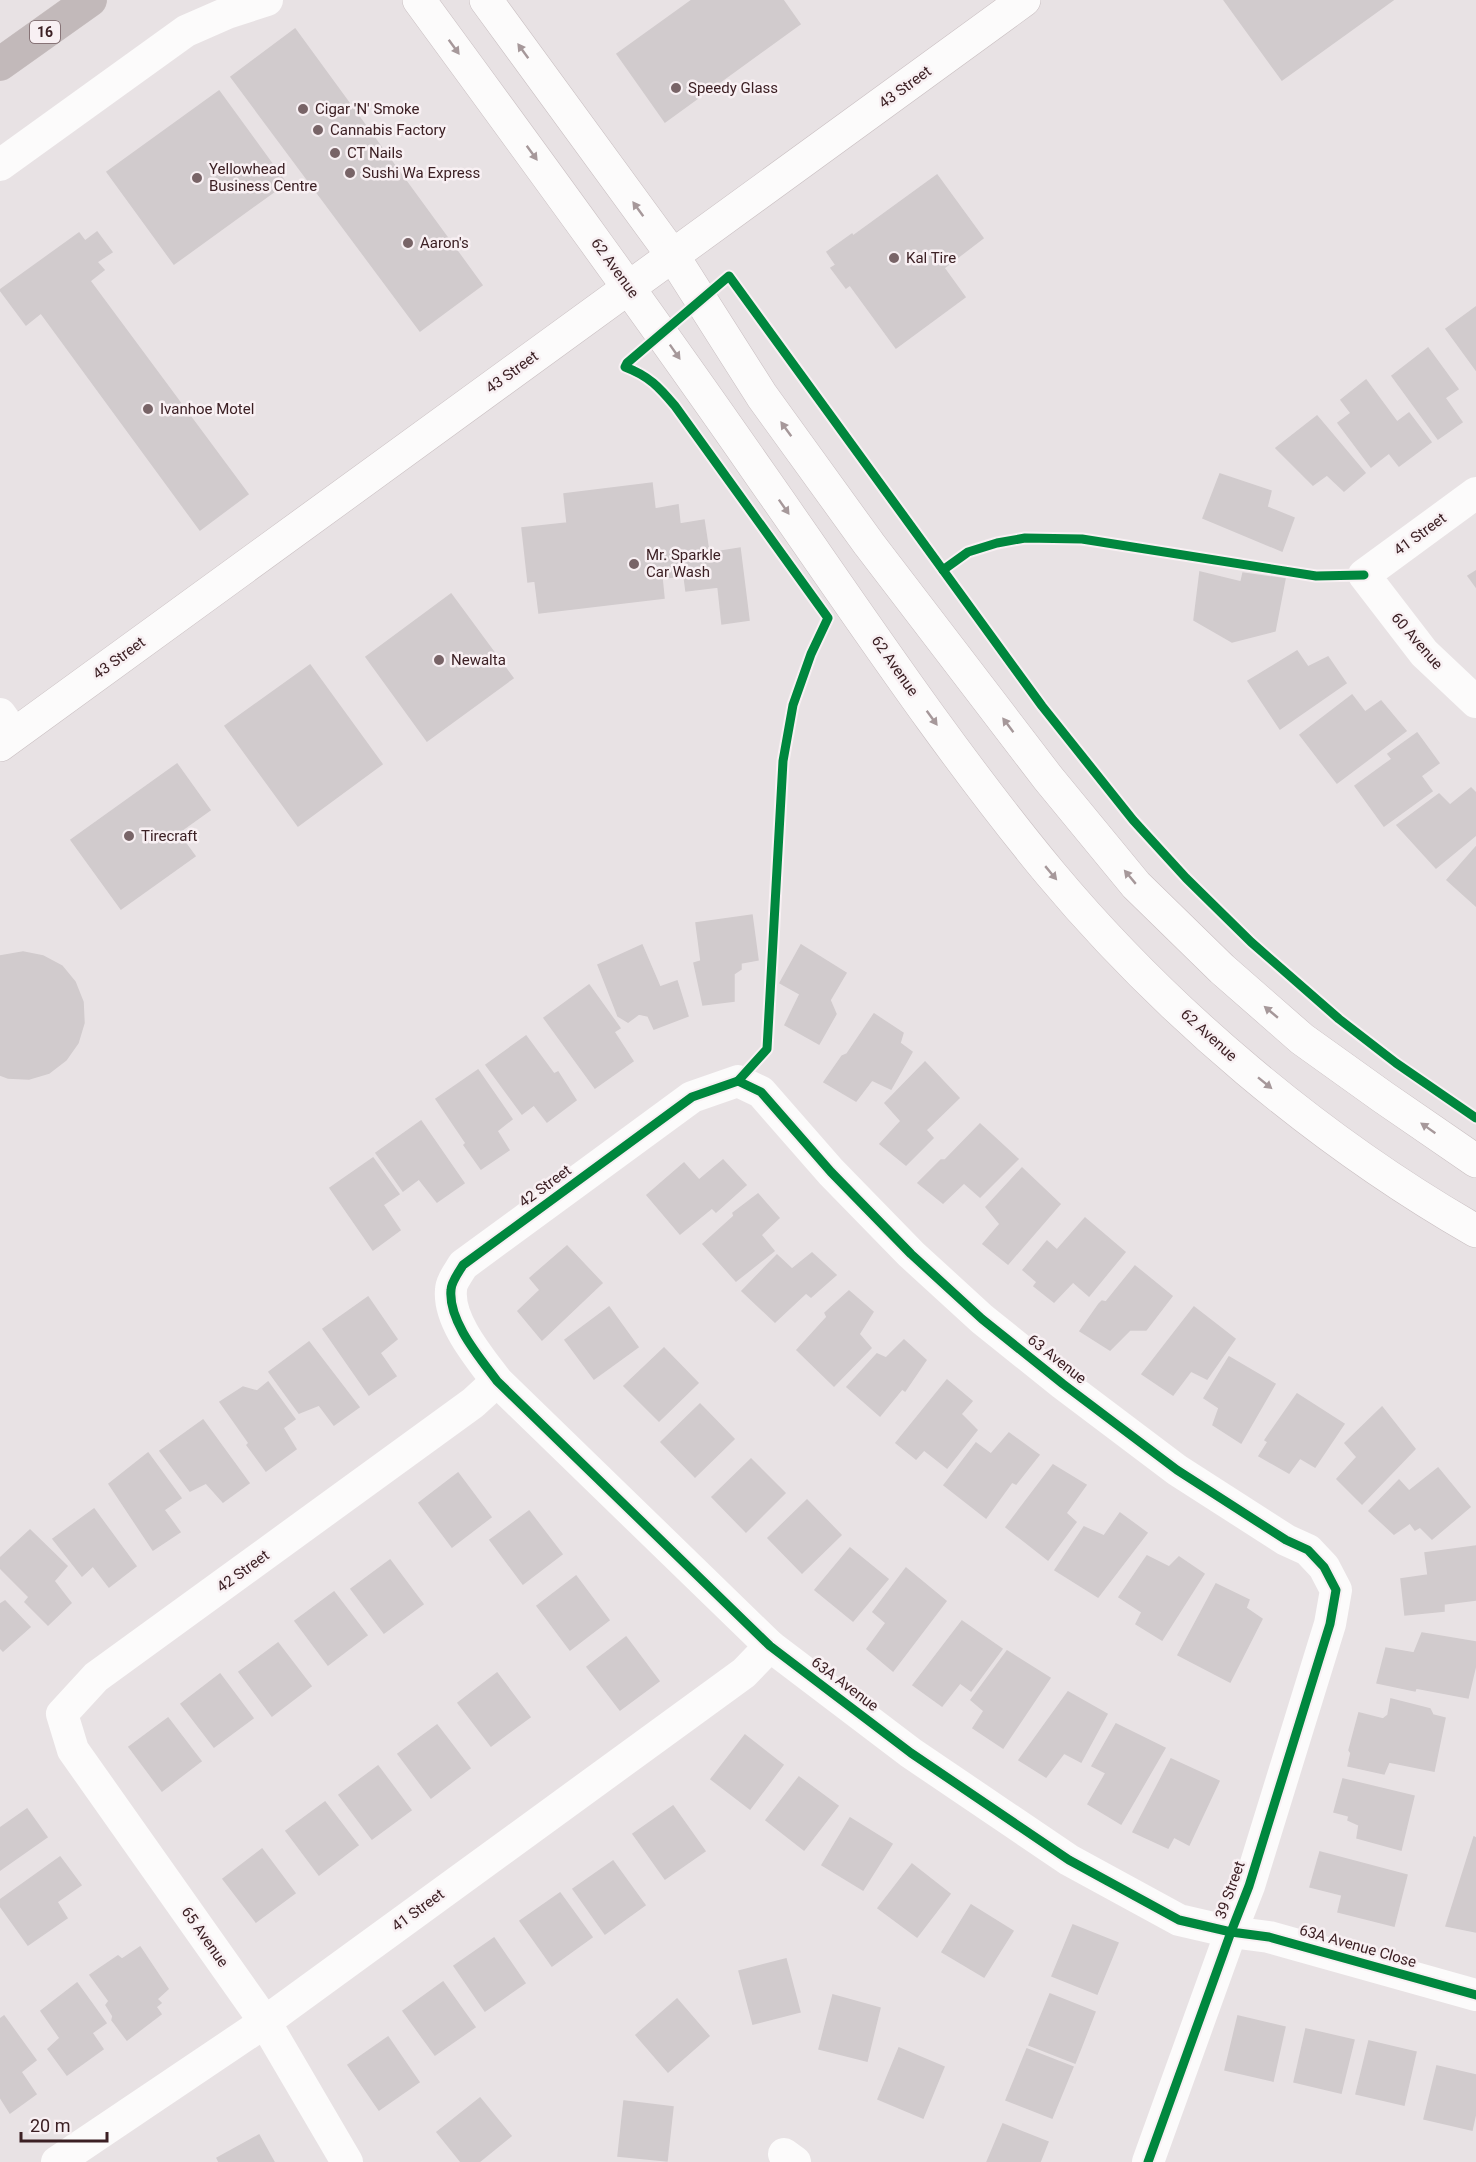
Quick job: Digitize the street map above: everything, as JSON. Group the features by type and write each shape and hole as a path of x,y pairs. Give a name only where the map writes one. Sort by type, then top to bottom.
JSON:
{"highway":[{"name":"16","path":"0,64 90,0"}],"main road":[{"name":"62 Avenue","path":"419,0 630,287 933,720 991,798 1080,907 1135,966 1245,1067 1325,1131 1476,1231"},
{"path":"486,0 673,256 762,396 869,544 1048,778 1137,885 1222,969 1302,1039 1476,1161"},
{"name":"43 Street","path":"5,731 630,287 1024,0"}],"street":[{"path":"0,165 186,31 227,12 267,0"},
{"name":"41 Street","path":"1364,575 1476,493"},
{"name":"60 Avenue","path":"1364,575 1424,653 1476,702"},
{"name":"42 Street","path":"62,1714 96,1677 472,1403 497,1381 473,1348 452,1311 450,1289 463,1265 692,1097 738,1081 761,1092"},
{"name":"63 Avenue","path":"761,1092 831,1172 911,1254 982,1319 1063,1384 1177,1470 1286,1540 1308,1550 1324,1567 1336,1590 1330,1624"},
{"name":"63A Avenue","path":"497,1381 770,1646 911,1754 1069,1860 1179,1920 1231,1932"},
{"name":"39 Street","path":"1148,2162 1249,1886 1330,1624"},
{"name":"41 Street","path":"57,2162 265,2022 744,1673 770,1646"},
{"name":"65 Avenue","path":"62,1714 74,1750 265,2022 347,2162"},
{"name":"63A Avenue Close","path":"1231,1932 1269,1937 1476,1995"}],"building":[{"name":"Speedy Glass","path":"692,0 783,0 800,24 665,122 617,54"},
{"path":"1224,0 1393,0 1282,80"},
{"path":"295,29 482,285 420,331 231,77"},
{"name":"Yellowhead Business Centre","path":"219,91 286,183 174,264 107,172"},
{"name":"Kal Tire","path":"937,175 983,238 944,268 965,297 896,348 850,285 846,288 831,268 836,265 827,252 852,234 853,236"},
{"name":"Ivanhoe Motel","path":"97,232 112,252 97,262 104,270 90,281 248,494 200,530 41,313 26,325 0,290 79,233 85,241"},
{"path":"1476,307 1476,370 1446,329"},
{"path":"1428,348 1458,389 1445,398 1462,422 1438,439 1392,376"},
{"path":"1366,380 1397,422 1409,413 1431,442 1399,466 1389,453 1371,467 1338,423 1351,413 1341,400"},
{"path":"1317,416 1365,473 1344,491 1327,475 1313,485 1276,448"},
{"path":"1220,474 1271,491 1267,507 1294,518 1282,551 1203,518"},
{"name":"Mr. Sparkle Car Wash","path":"652,483 655,509 678,505 680,524 704,520 709,553 740,548 749,620 722,624 718,587 686,591 684,576 662,578 664,598 539,613 535,581 528,582 522,528 567,523 564,494"},
{"path":"1476,571 1476,587 1468,576"},
{"path":"1200,572 1241,582 1243,573 1285,579 1275,631 1232,642 1194,620"},
{"path":"451,594 513,678 427,741 366,657"},
{"path":"1297,651 1308,667 1328,657 1346,683 1280,729 1248,681"},
{"path":"310,665 382,764 298,826 225,726"},
{"path":"1352,695 1365,712 1381,701 1406,731 1337,783 1300,735"},
{"path":"1417,733 1439,763 1421,776 1432,791 1384,826 1355,786 1392,759 1388,754"},
{"name":"Tirecraft","path":"177,764 210,810 178,833 195,856 121,909 71,840"},
{"path":"1471,788 1476,793 1476,835 1436,868 1397,825 1439,794 1450,805"},
{"path":"1476,847 1476,906 1447,880"},
{"path":"752,915 758,960 741,963 741,969 734,974 734,1001 703,1005 694,963 701,961 696,923"},
{"path":"642,945 660,987 677,981 688,1016 654,1029 648,1016 639,1014 628,1022 618,1016 598,965"},
{"path":"801,945 846,973 830,1000 836,1014 819,1044 785,1025 800,994 780,983"},
{"path":"23,952 43,956 62,966 75,982 83,1002 84,1023 78,1043 66,1060 49,1073 29,1079 8,1078 0,1075 0,956"},
{"path":"589,985 620,1028 614,1032 633,1061 595,1088 544,1018"},
{"path":"874,1014 903,1033 900,1043 912,1052 891,1089 872,1080 856,1101 824,1082 842,1056 847,1054"},
{"path":"526,1036 554,1074 558,1072 576,1100 547,1122 534,1105 522,1114 486,1065"},
{"path":"925,1062 959,1098 926,1130 933,1138 906,1165 880,1144 901,1121 885,1103"},
{"path":"478,1070 512,1119 497,1131 509,1150 481,1169 436,1099"},
{"path":"421,1121 464,1183 437,1202 419,1179 403,1191 376,1153"},
{"path":"980,1124 1018,1159 980,1197 964,1183 943,1203 918,1183 941,1160 945,1160"},
{"path":"373,1158 399,1194 383,1205 400,1230 373,1250 330,1188"},
{"path":"723,1160 746,1185 716,1212 712,1208 680,1234 647,1195 684,1163 699,1180"},
{"path":"1022,1168 1060,1204 1008,1264 983,1244 1000,1224 986,1207"},
{"path":"758,1194 779,1218 761,1235 774,1251 736,1281 703,1244 734,1216 733,1213"},
{"path":"1085,1218 1125,1252 1089,1296 1073,1282 1054,1302 1034,1286 1037,1282 1023,1270 1047,1241 1057,1250"},
{"path":"567,1246 602,1283 542,1340 518,1311 540,1290 530,1278"},
{"path":"812,1253 836,1275 811,1297 806,1293 775,1322 742,1291 777,1255 792,1269"},
{"path":"1135,1266 1172,1296 1146,1330 1130,1330 1110,1350 1080,1331 1099,1304 1102,1301 1106,1302"},
{"path":"849,1291 873,1312 859,1334 871,1348 834,1386 797,1350 827,1317 825,1313"},
{"path":"368,1297 397,1339 380,1353 396,1376 369,1395 323,1329"},
{"path":"609,1307 638,1347 594,1379 565,1340"},
{"path":"1194,1307 1235,1339 1207,1379 1191,1371 1173,1395 1142,1374"},
{"path":"904,1340 926,1360 905,1391 902,1389 880,1416 847,1387 877,1354 886,1358"},
{"path":"309,1342 359,1407 334,1425 319,1405 299,1413 269,1372"},
{"path":"664,1348 698,1383 659,1421 624,1386"},
{"path":"1229,1357 1275,1384 1241,1443 1213,1425 1219,1408 1204,1398"},
{"path":"947,1380 972,1401 961,1414 977,1430 947,1468 924,1450 916,1459 896,1443"},
{"path":"268,1382 295,1419 283,1428 296,1449 266,1471 220,1402 243,1387 257,1391"},
{"path":"1297,1394 1344,1424 1315,1467 1300,1458 1289,1473 1259,1456 1268,1442 1265,1440"},
{"path":"700,1404 734,1439 695,1477 661,1442"},
{"path":"1382,1407 1415,1449 1362,1504 1337,1479 1357,1457 1345,1443"},
{"path":"203,1420 249,1483 223,1502 206,1483 190,1491 160,1451"},
{"path":"1009,1433 1039,1455 1016,1484 1012,1482 986,1518 944,1485 976,1443 991,1454"},
{"path":"148,1453 181,1498 164,1510 180,1532 153,1550 109,1484"},
{"path":"751,1459 785,1493 746,1532 712,1497"},
{"path":"1053,1465 1086,1485 1066,1513 1076,1522 1048,1560 1006,1527"},
{"path":"1438,1468 1470,1507 1432,1539 1420,1527 1415,1530 1410,1523 1394,1534 1369,1511 1399,1480 1409,1491"},
{"path":"458,1473 491,1517 452,1547 419,1503"},
{"path":"807,1500 841,1535 802,1573 768,1538"},
{"path":"94,1509 136,1566 109,1587 93,1566 82,1576 53,1539"},
{"path":"529,1511 562,1554 523,1584 490,1540"},
{"path":"1120,1513 1147,1533 1098,1597 1055,1570 1084,1527 1104,1536"},
{"path":"30,1530 67,1566 54,1581 71,1603 48,1625 25,1602 29,1597 0,1568 0,1558"},
{"path":"1476,1546 1476,1600 1444,1604 1444,1611 1405,1615 1401,1579 1428,1575 1425,1553"},
{"path":"850,1548 888,1579 853,1621 815,1590"},
{"path":"1147,1556 1169,1567 1179,1557 1204,1574 1162,1640 1136,1624 1142,1612 1119,1597"},
{"path":"390,1560 423,1604 384,1633 351,1589"},
{"path":"906,1568 946,1601 893,1671 867,1649 886,1623 873,1612"},
{"path":"576,1576 609,1620 570,1650 537,1606"},
{"path":"1216,1584 1249,1600 1246,1608 1262,1619 1230,1682 1178,1655"},
{"path":"334,1592 367,1635 328,1665 295,1621"},
{"path":"5,1601 30,1627 3,1651 0,1648 0,1604"},
{"path":"962,1621 1002,1649 971,1691 960,1683 942,1706 913,1685"},
{"path":"1422,1633 1476,1642 1476,1664 1468,1698 1377,1683 1386,1648 1414,1653"},
{"path":"626,1637 659,1681 620,1710 587,1667"},
{"path":"278,1643 311,1686 272,1716 239,1672"},
{"path":"1007,1651 1050,1678 1003,1748 973,1728 984,1711 971,1700"},
{"path":"497,1673 530,1717 491,1746 458,1703"},
{"path":"220,1674 253,1718 214,1747 181,1704"},
{"path":"1068,1692 1107,1714 1081,1762 1064,1753 1046,1777 1019,1760"},
{"path":"1391,1699 1430,1709 1433,1715 1445,1718 1434,1771 1389,1762 1384,1774 1348,1766 1351,1753 1349,1750 1359,1713 1383,1719 1388,1715"},
{"path":"168,1718 201,1761 162,1791 129,1747"},
{"path":"1116,1724 1165,1748 1121,1824 1088,1804 1106,1773 1092,1766"},
{"path":"437,1725 470,1768 431,1798 398,1754"},
{"path":"745,1735 783,1765 750,1809 711,1779"},
{"path":"1171,1759 1219,1781 1189,1845 1174,1837 1168,1848 1133,1832"},
{"path":"378,1766 411,1810 372,1839 339,1795"},
{"path":"799,1777 838,1806 804,1850 766,1820"},
{"path":"1343,1779 1414,1796 1401,1850 1357,1838 1359,1825 1348,1820 1349,1816 1334,1812"},
{"path":"325,1802 358,1845 319,1875 286,1831"},
{"path":"673,1806 705,1851 665,1879 633,1834"},
{"path":"27,1809 47,1837 0,1870 0,1828"},
{"path":"850,1818 892,1844 863,1890 822,1865"},
{"path":"1474,1837 1476,1838 1476,1932 1446,1926"},
{"path":"262,1849 295,1893 256,1922 223,1879"},
{"path":"1320,1852 1407,1875 1394,1926 1338,1912 1342,1895 1310,1887"},
{"path":"60,1857 81,1885 57,1902 67,1918 28,1945 0,1906 0,1900"},
{"path":"613,1861 645,1905 605,1934 573,1889"},
{"path":"912,1864 950,1894 917,1937 878,1908"},
{"path":"560,1893 592,1937 552,1966 520,1921"},
{"path":"971,1905 1013,1931 984,1977 942,1952"},
{"path":"1073,1925 1118,1943 1097,1994 1052,1976"},
{"path":"494,1938 525,1983 485,2011 454,1966"},
{"path":"140,1947 168,1989 157,1999 161,2003 156,2007 161,2014 127,2040 112,2020 113,2016 106,2005 109,2001 90,1975 118,1956 122,1959"},
{"path":"786,1959 800,2012 753,2024 739,1971"},
{"path":"443,1982 475,2027 435,2055 403,2011"},
{"path":"77,1983 106,2023 92,2033 103,2049 67,2075 48,2049 60,2038 41,2011"},
{"path":"1050,1994 1095,2012 1075,2063 1029,2045"},
{"path":"833,1995 880,2008 867,2061 819,2049"},
{"path":"677,1999 709,2036 668,2072 636,2035"},
{"path":"4,2016 36,2060 21,2072 36,2094 10,2113 0,2097 0,2019"},
{"path":"1238,2016 1285,2027 1273,2081 1225,2070"},
{"path":"1306,2029 1354,2040 1341,2093 1294,2082"},
{"path":"388,2037 419,2082 379,2110 348,2065"},
{"path":"1369,2041 1416,2052 1404,2105 1356,2094"},
{"path":"899,2048 944,2067 923,2118 878,2099"},
{"path":"1027,2049 1073,2067 1052,2118 1006,2100"},
{"path":"1437,2066 1476,2075 1476,2112 1472,2130 1424,2119"},
{"path":"480,2098 511,2136 479,2162 461,2162 437,2132"},
{"path":"624,2101 673,2107 667,2161 618,2156"},
{"path":"1003,2124 1048,2142 1040,2162 987,2162"},
{"path":"259,2135 274,2162 219,2162 217,2158"}],"cycle path":[{"path":"738,1081 767,1049 783,761 793,705 811,654 828,618 675,406 653,383 641,374 625,367 729,276 1042,706 1133,820 1186,878 1251,942 1339,1019 1396,1063 1476,1118"},
{"path":"943,570 968,552 997,543 1025,538 1082,539 1316,576 1364,575"},
{"path":"1148,2162 1231,1932 1249,1886 1330,1624 1336,1590 1324,1567 1308,1550 1286,1540 1177,1470 1063,1384 982,1319 911,1254 831,1172 761,1092 738,1081 692,1097 463,1265 451,1287 451,1302 460,1326 497,1381 770,1646 911,1753 1069,1860 1179,1920 1231,1932 1269,1937 1476,1995"}],"place":[{"name":"Speedy Glass","path":"676,88"},
{"name":"Cigar 'N' Smoke","path":"303,109"},
{"name":"Cannabis Factory","path":"318,130"},
{"name":"CT Nails","path":"335,153"},
{"name":"Sushi Wa Express","path":"350,173"},
{"name":"Yellowhead Business Centre","path":"197,178"},
{"name":"Aaron's","path":"408,243"},
{"name":"Kal Tire","path":"894,258"},
{"name":"Ivanhoe Motel","path":"148,409"},
{"name":"Mr. Sparkle Car Wash","path":"634,564"},
{"name":"Newalta","path":"439,660"},
{"name":"Tirecraft","path":"129,836"}]}
